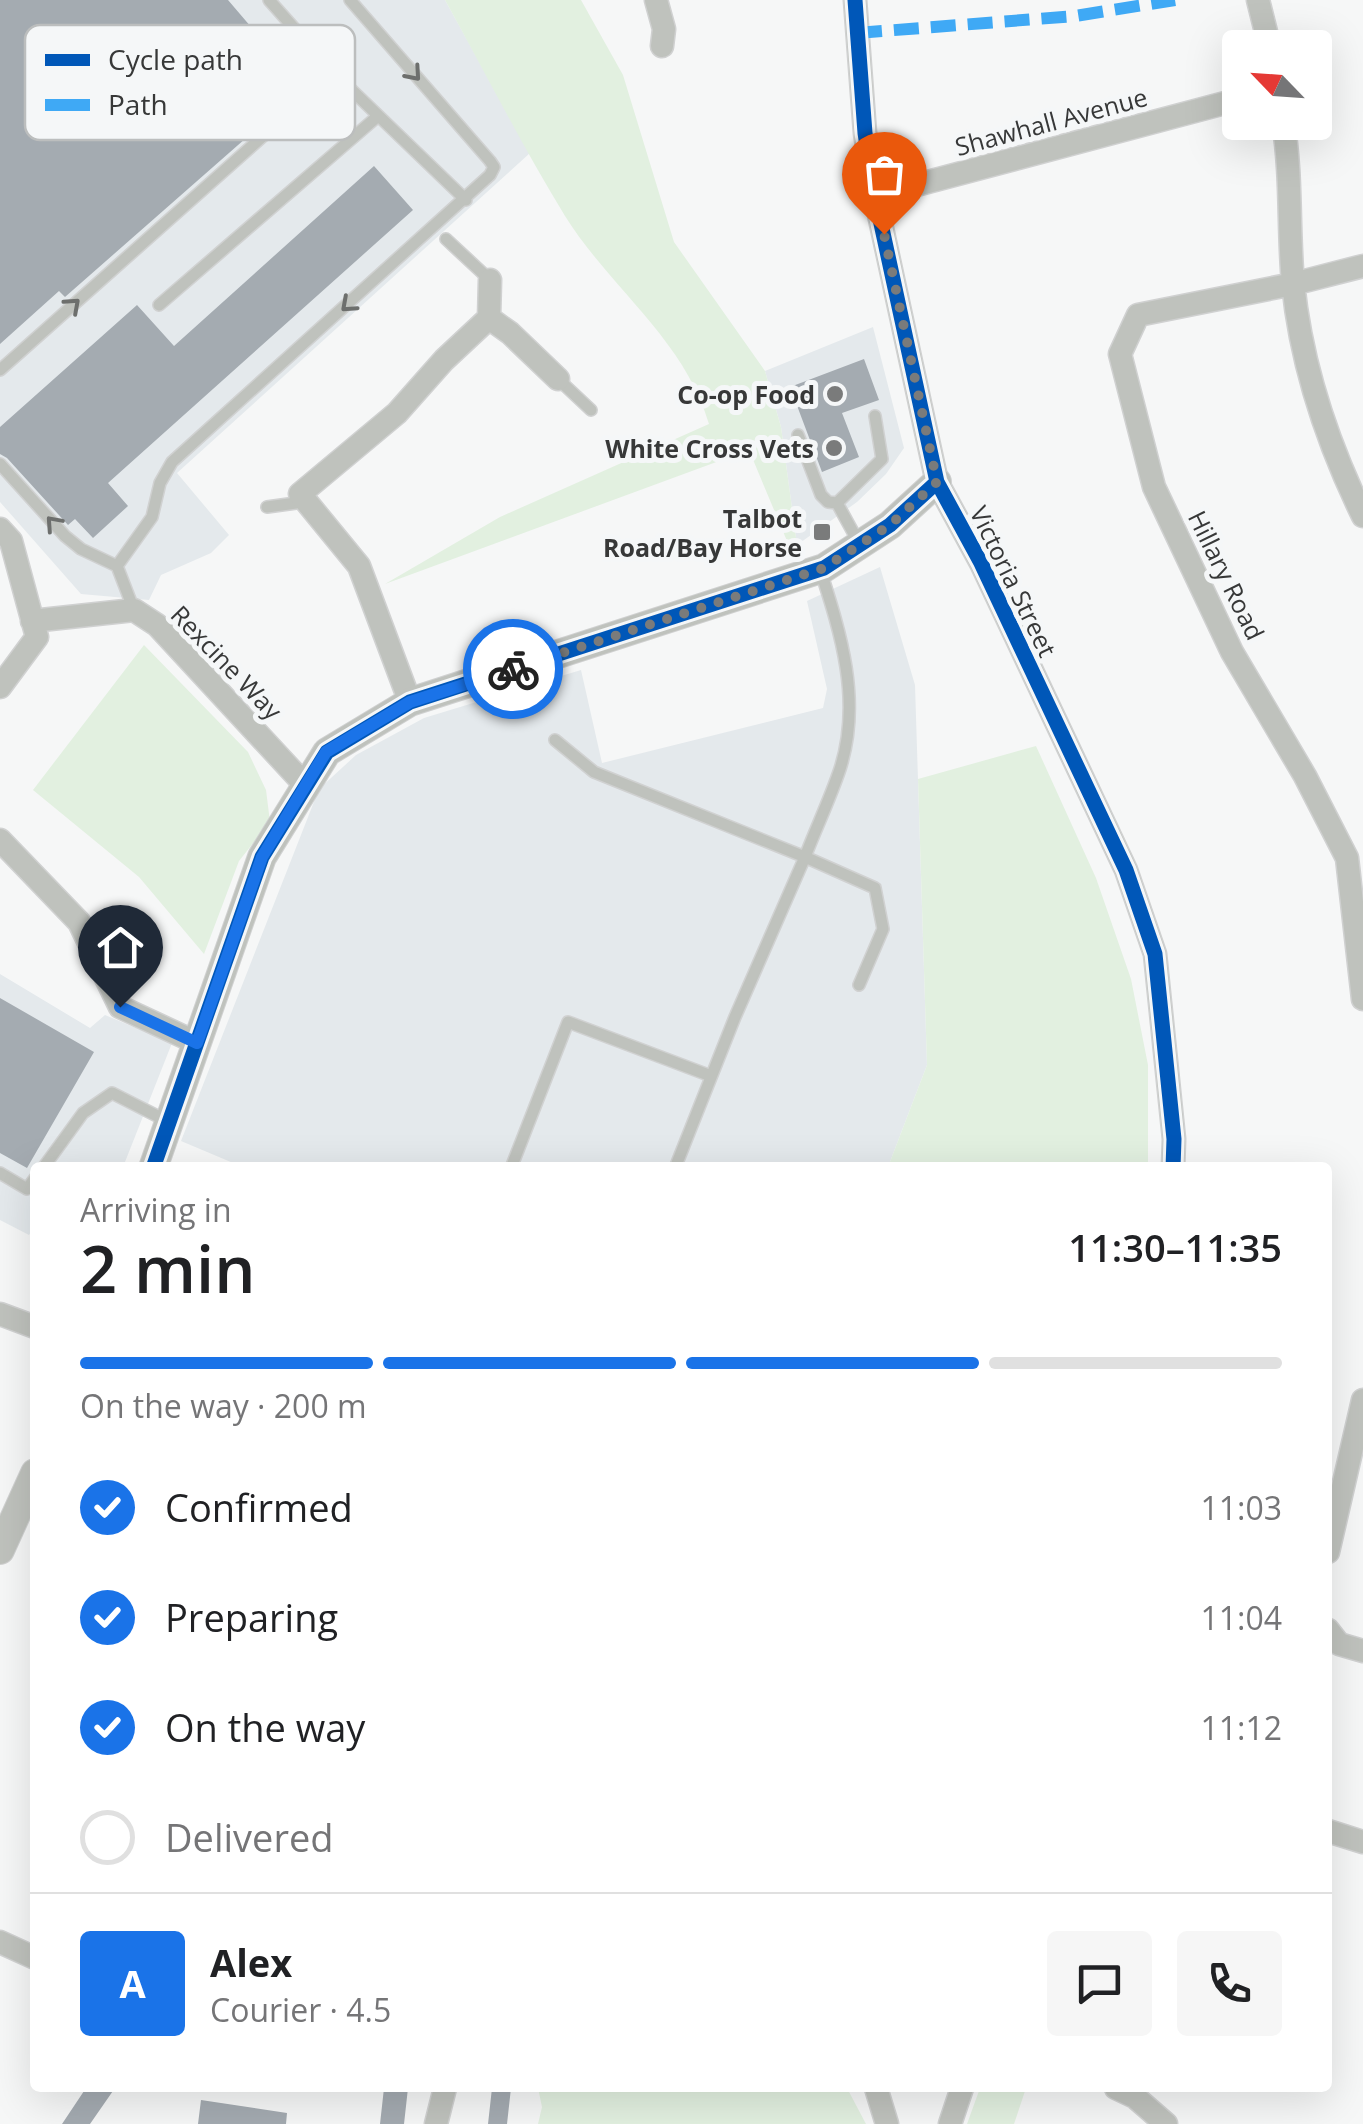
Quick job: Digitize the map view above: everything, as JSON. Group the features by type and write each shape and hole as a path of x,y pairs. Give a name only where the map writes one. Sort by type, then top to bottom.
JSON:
{"street":[{"path":"656,0 664,29 662,46"},
{"name":"Victoria Street","path":"855,0 875,196 937,482 981,563 1126,870 1155,954 1173,1162"},
{"path":"1258,0 1266,30"},
{"name":"Shawhall Avenue","path":"875,196 1222,104"},
{"path":"1286,140 1294,284 1308,373 1334,458 1363,516"},
{"path":"1294,284 1363,266"},
{"path":"410,702 359,566 300,494 397,413 444,360 489,318 490,280"},
{"name":"Hillary Road","path":"1294,284 1138,315 1120,354 1154,487 1232,652 1355,855 1363,999"},
{"path":"489,318 558,379"},
{"path":"155,1162 262,857 326,752 410,702 820,569 861,546 937,482"},
{"path":"0,530 12,541 37,637 0,686"},
{"name":"Rexcine Way","path":"32,621 134,610 157,625 306,786"},
{"path":"0,840 80,922 120,1007 197,1043"},
{"path":"0,1314 30,1325"},
{"path":"1332,1525 1363,1400"},
{"path":"0,1550 30,1484"},
{"path":"1332,1635 1339,1644 1363,1651"},
{"path":"1332,1832 1363,1842"},
{"path":"0,1942 30,1956"},
{"path":"436,2124 444,2092"},
{"path":"877,2092 887,2124"},
{"path":"950,2124 961,2092"},
{"path":"1124,2092 1166,2124"}],"lane":[{"path":"269,0 291,25"},
{"path":"118,566 152,517 160,484 172,462 466,200 494,167 350,0"},
{"path":"355,94 466,200"},
{"path":"355,136 378,116"},
{"path":"0,370 259,140"},
{"path":"159,305 350,140"},
{"path":"446,239 490,280"},
{"path":"558,379 591,410"},
{"path":"836,503 882,459 875,416"},
{"path":"798,436 820,495 836,503"},
{"path":"0,464 80,549 118,566 134,610"},
{"path":"267,507 296,503 300,494"},
{"path":"836,503 861,546"},
{"path":"677,1162 840,766 849,724 849,674 838,622 820,569"},
{"path":"484,678 512,702"},
{"path":"555,740 594,772 875,888 883,929 859,985"},
{"path":"513,1162 568,1022 711,1076"},
{"path":"47,1162 83,1114 112,1093 169,1122"},
{"path":"0,1173 27,1189 30,1185"}],"shaded area":[{"path":"0,0 445,0 530,153 177,473 229,535 211,553 161,575 149,600 81,594 0,502"},
{"path":"873,327 904,448 886,474 857,502 797,545 781,427 765,371"},
{"path":"880,567 915,685 927,1065 890,1162 231,1162 181,1141 319,789 356,755 424,718 581,670 602,763 823,708 827,689 807,601"},
{"path":"0,974 90,1028 105,1015 172,1043 125,1162 30,1162 30,1234 0,1220"}],"green space":[{"path":"445,0 581,0 623,75 674,242 765,371 781,427 797,545 787,541 749,450 385,584 500,517 709,424 698,394 665,340 565,216"},
{"path":"144,645 248,752 266,790 270,822 239,861 204,954 139,877 33,790"},
{"path":"1036,746 1096,878 1131,979 1148,1065 1148,1162 890,1162 927,1065 918,779"},
{"path":"539,2092 849,2092 866,2124 538,2124 542,2107"},
{"path":"979,2092 1025,2092 1014,2124 967,2124"}],"building":[{"path":"0,0 228,0 249,25 25,25 25,140 244,140 65,297 59,291 0,344"},
{"path":"374,166 413,210 108,483 128,506 93,538 75,519 68,525 0,454 0,427 137,305 174,346"},
{"name":"Co-op Food","path":"864,359 879,400 842,413 859,457 822,472 790,387"},
{"path":"0,998 94,1052 27,1168 0,1153"},
{"path":"83,2092 112,2092 90,2124 62,2124"},
{"path":"384,2092 408,2092 404,2124 380,2124"},
{"path":"492,2092 511,2092 507,2124 488,2124"},
{"path":"201,2100 287,2113 286,2124 198,2124"}],"marked path":[{"path":"857,33 1075,16 1175,0"}],"cycle path":[{"path":"855,0 865,133 875,196 937,482 981,563 1126,870 1155,954 1173,1162"},
{"path":"155,1162 262,857 327,752 410,702 824,568 890,525 937,482"}],"way so far":[{"path":"513,669 824,568 890,525 937,482 884,234"}],"place":[{"name":"Co-op Food","path":"835,394"},
{"name":"White Cross Vets","path":"834,448"},
{"name":"Talbot Road/Bay Horse","path":"822,532"}],"route":[{"path":"120,1007 197,1043 262,857 326,752 410,702 513,669"}]}
